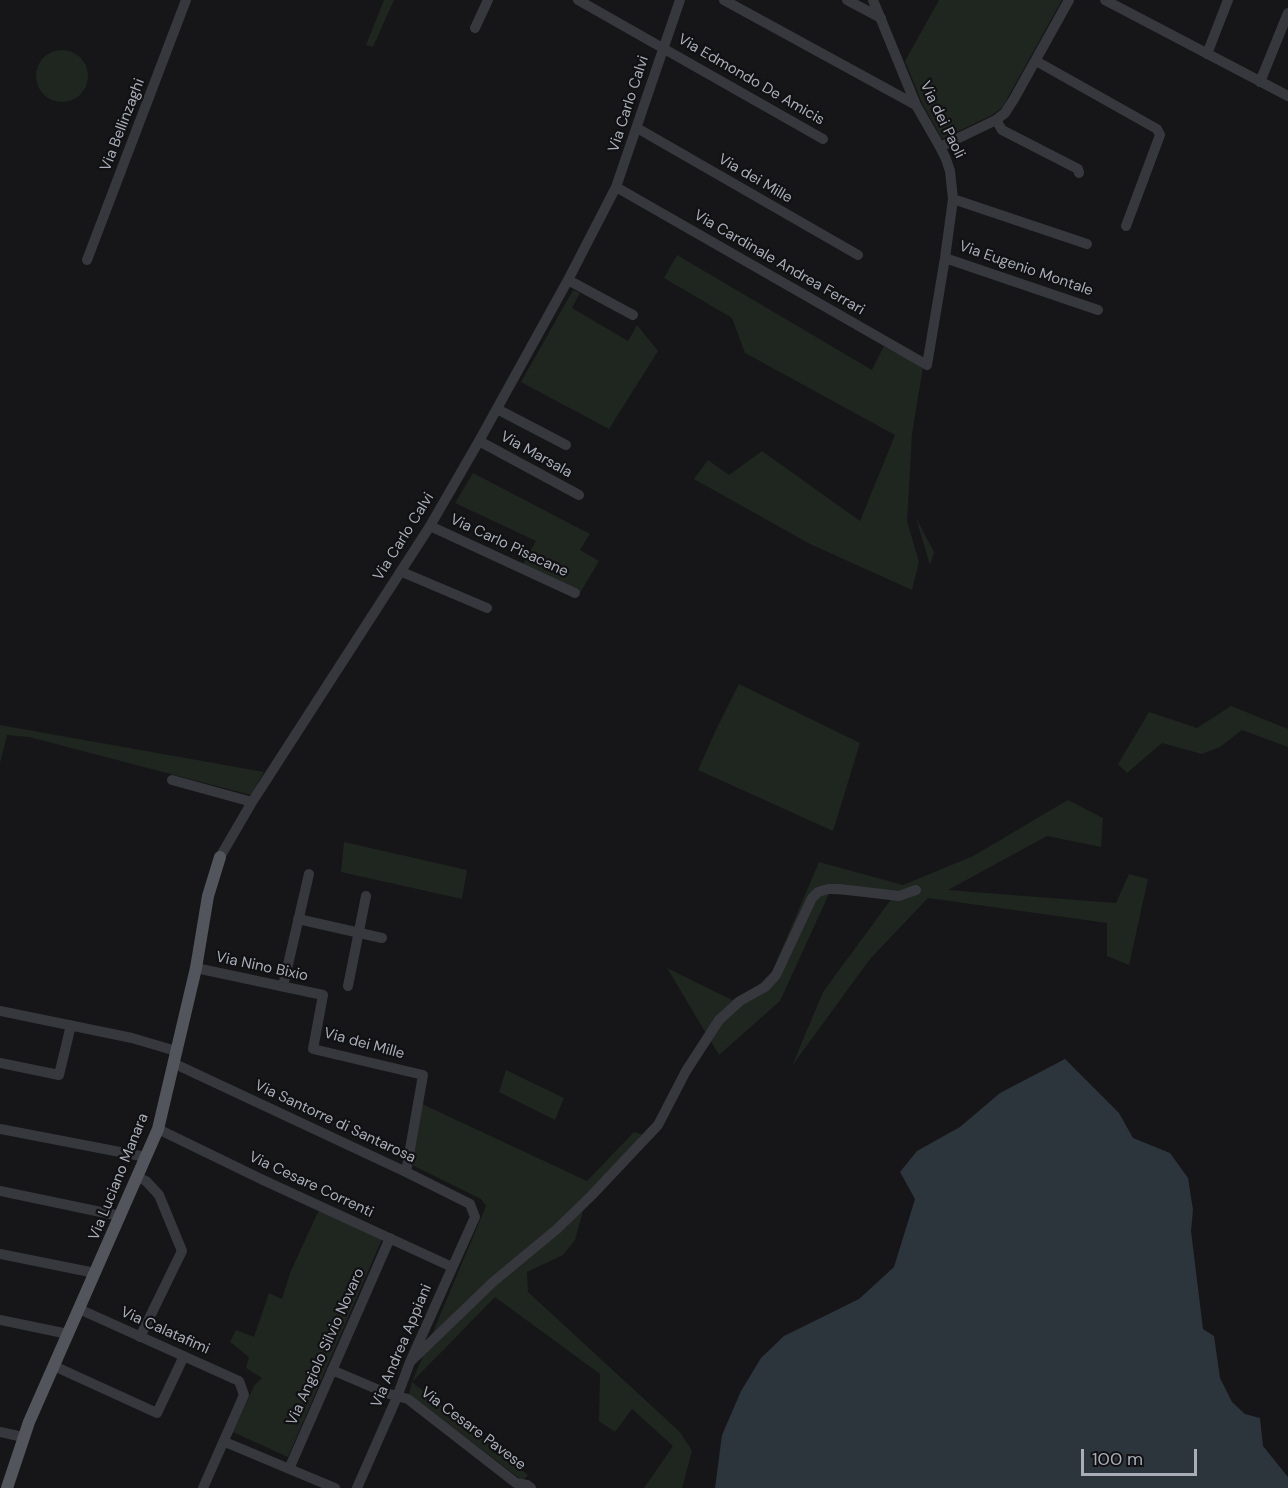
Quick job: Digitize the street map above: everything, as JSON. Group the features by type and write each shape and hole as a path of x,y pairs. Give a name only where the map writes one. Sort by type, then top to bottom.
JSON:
{"main road":[{"name":"Via Luciano Manara","path":"7,1488 23,1437 158,1129 196,968 208,896 220,857"}],"street":[{"name":"Via Bellinzaghi","path":"87,260 186,0"},
{"path":"475,28 488,0"},
{"name":"Via Edmondo De Amicis","path":"578,0 823,139"},
{"name":"Via Carlo Calvi","path":"252,802 430,526 568,280 616,187 680,0"},
{"path":"724,0 916,105"},
{"path":"847,0 880,18"},
{"name":"Via dei Paoli","path":"873,0 916,105 940,147 950,171 952,199 945,258 927,365"},
{"path":"940,147 996,120 1005,113 1069,0"},
{"path":"1105,0 1288,96"},
{"path":"1207,54 1228,0"},
{"path":"1260,82 1288,14"},
{"path":"1036,61 1157,129 1160,135 1126,226"},
{"path":"996,120 1002,130 1078,169 1079,173"},
{"name":"Via dei Mille","path":"637,128 858,255"},
{"name":"Via Cardinale Andrea Ferrari","path":"616,187 927,365"},
{"path":"952,199 1087,244"},
{"name":"Via Eugenio Montale","path":"945,258 1098,310"},
{"path":"568,280 633,315"},
{"path":"497,409 566,445"},
{"name":"Via Marsala","path":"479,441 579,495"},
{"name":"Via Carlo Pisacane","path":"430,526 576,593"},
{"path":"402,572 487,608"},
{"path":"172,780 252,802"},
{"name":"Via Luciano Manara","path":"220,857 252,802"},
{"path":"283,986 309,874"},
{"path":"410,1362 492,1282 557,1229 658,1125 686,1071 719,1020 740,1001 765,987 776,975 812,898 818,892 839,889 898,896 916,890"},
{"path":"348,986 366,896"},
{"path":"298,919 382,938"},
{"name":"Via Nino Bixio","path":"196,968 323,995"},
{"name":"Via dei Mille","path":"323,995 314,1049 423,1075 406,1172"},
{"name":"Via Santorre di Santarosa","path":"0,1014 71,1025 132,1038 175,1057 470,1204 475,1217"},
{"path":"0,1063 58,1075 71,1025"},
{"path":"0,1129 146,1157"},
{"name":"Via Cesare Correnti","path":"158,1129 452,1267"},
{"path":"137,1177 146,1181 159,1195 182,1251 140,1337"},
{"path":"0,1191 120,1216"},
{"name":"Via Andrea Appiani","path":"357,1488 475,1217"},
{"name":"Via Angiolo Silvio Novaro","path":"289,1469 390,1238"},
{"path":"0,1254 95,1273"},
{"name":"Via Calatafimi","path":"79,1309 239,1381 244,1395 225,1442"},
{"path":"0,1320 68,1334"},
{"path":"54,1366 157,1413 184,1356"},
{"name":"Via Cesare Pavese","path":"332,1370 397,1397 408,1399 515,1485 527,1485 531,1488"},
{"path":"0,1432 23,1437"},
{"path":"203,1488 225,1442 335,1488"}],"shaded area":[{"path":"384,0 394,0 373,47 366,45"},
{"path":"939,0 1062,0 1002,108 942,139 922,103 905,61"},
{"path":"57,50 67,50 81,57 88,76 81,95 67,102 57,102 47,98 40,91 36,81 36,71 40,61 47,54"},
{"path":"677,255 872,370 884,346 923,367 912,434 907,521 919,562 912,590 810,544 694,479 708,460 729,475 762,451 860,521 895,435 745,353 732,318 664,278"},
{"path":"573,290 580,293 572,308 628,341 637,325 658,351 609,429 521,382"},
{"path":"473,473 590,534 580,550 599,561 580,593 522,566 536,541 455,503"},
{"path":"916,518 934,552 930,565"},
{"path":"739,684 860,743 833,831 698,770"},
{"path":"1231,706 1288,729 1288,747 1242,730 1220,747 1202,754 1162,743 1127,773 1118,764 1149,712 1197,728"},
{"path":"0,725 264,772 251,795 29,737 7,735 0,763"},
{"path":"1068,800 1103,818 1101,847 1047,836 948,890 1116,903 1129,874 1148,879 1129,965 1107,956 1107,923 928,898 870,959 792,1066 823,992 892,898 829,894 780,1001 719,1055 667,968 732,1000 758,985 772,972 819,862 903,885 973,856"},
{"path":"344,842 467,870 462,899 341,872"},
{"path":"1065,1059 1119,1113 1133,1138 1170,1153 1188,1178 1193,1210 1191,1231 1203,1329 1214,1336 1220,1378 1232,1402 1245,1414 1260,1418 1263,1446 1288,1477 1288,1488 715,1488 722,1435 741,1391 761,1358 784,1336 859,1299 894,1267 915,1199 900,1172 917,1151 960,1127 1000,1093"},
{"path":"506,1070 564,1098 555,1120 499,1092"},
{"path":"422,1104 587,1181 634,1132 647,1136 584,1207 575,1240 563,1255 527,1272 528,1292 680,1432 692,1451 682,1488 644,1488 673,1446 632,1409 615,1432 599,1421 600,1374 495,1297 412,1382 486,1206 481,1199 410,1164"},
{"path":"319,1210 382,1239 288,1457 233,1432 254,1386 262,1378 246,1368 249,1357 230,1342 236,1330 254,1337 269,1293 282,1299 290,1273"},
{"path":"412,1382 528,1475 523,1480 519,1478 409,1394"}]}
